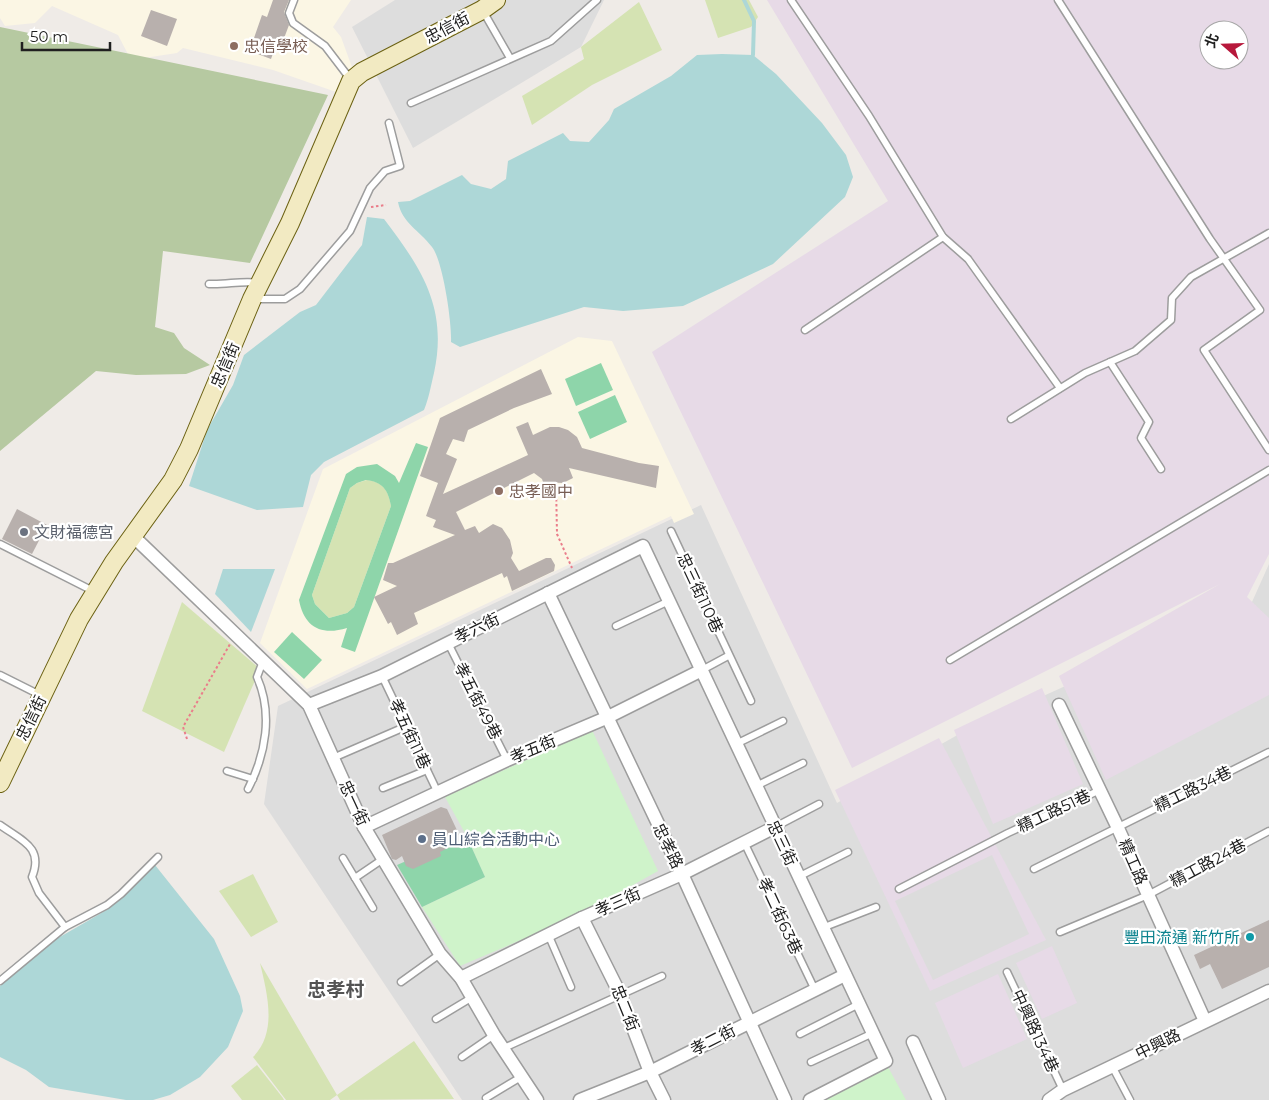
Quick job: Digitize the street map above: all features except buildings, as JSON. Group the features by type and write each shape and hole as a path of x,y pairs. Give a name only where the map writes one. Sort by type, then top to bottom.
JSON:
{"street":[{"name":"忠信街","path":"0,783 79,619 114,562 134,537 173,480 189,448 252,299 294,214 351,81 362,72 489,5"},
{"name":"忠一街","path":"134,537 309,705 364,827 440,954 461,978 494,1035 537,1100"},
{"name":"孝六街","path":"309,705 382,676 643,546"},
{"name":"忠三街","path":"643,546 886,1060 810,1100"},
{"name":"忠孝路","path":"548,593 682,874 785,1100"},
{"name":"孝五街","path":"364,827 507,760 606,718 702,670"},
{"name":"精工路","path":"1059,705 1117,826 1206,1021"},
{"name":"孝三街","path":"461,978 548,934 682,874 775,828"},
{"name":"忠二街","path":"582,918 620,994 650,1072 664,1100"},
{"name":"孝二街","path":"580,1100 650,1072 845,975"},
{"name":"中興路","path":"1048,1100 1063,1090 1269,991"},
{"path":"913,1042 939,1100"}],"lane":[{"path":"294,0 289,13 293,23 324,46 351,81"},
{"path":"412,103 551,41 597,0"},
{"path":"791,0 869,116 943,237 968,259 1060,388"},
{"path":"1058,0 1146,141 1260,310 1204,350 1269,450"},
{"path":"489,5 510,58"},
{"path":"252,299 285,299 300,289 350,230 370,188 385,171 400,166 389,123"},
{"path":"1010,419 1085,373 1135,351 1170,320 1172,298 1191,277 1269,233"},
{"path":"805,330 943,237"},
{"path":"209,284 229,285 244,280 260,283"},
{"path":"1110,362 1149,422 1141,438 1161,469"},
{"path":"950,660 1269,470"},
{"name":"忠三街110巷","path":"671,531 728,656 751,701"},
{"path":"0,544 96,592"},
{"path":"616,626 670,600"},
{"name":"孝五街49巷","path":"448,643 507,760"},
{"path":"702,670 728,656"},
{"path":"248,788 253,779 262,747 268,714 257,677 263,660"},
{"path":"0,675 42,696"},
{"name":"孝五街11巷","path":"382,676 438,793"},
{"path":"736,744 783,721"},
{"path":"333,758 407,726"},
{"name":"精工路34巷","path":"1034,869 1117,826 1269,752"},
{"path":"756,786 803,763"},
{"path":"383,788 428,770"},
{"path":"227,771 253,779"},
{"name":"精工路51巷","path":"899,889 1008,833 1100,790"},
{"path":"775,828 819,804"},
{"path":"0,825 28,845 35,854 37,861 32,878 39,892 65,927"},
{"name":"精工路24巷","path":"1060,932 1148,895 1269,830"},
{"name":"孝二街63巷","path":"744,842 815,990"},
{"path":"798,877 848,852"},
{"path":"0,981 65,927 107,905 121,894 158,857"},
{"path":"343,858 373,908"},
{"path":"355,878 383,859"},
{"path":"822,928 876,907"},
{"path":"548,934 572,987"},
{"path":"401,982 440,954"},
{"name":"中興路134巷","path":"1007,972 1063,1090"},
{"path":"504,1048 662,976"},
{"path":"436,1020 471,998"},
{"path":"800,1034 859,1004"},
{"path":"811,1062 873,1033"},
{"path":"462,1057 494,1035"},
{"path":"1112,1066 1130,1100"},
{"path":"486,1098 521,1077"}],"path":[{"path":"556,484 557,534 576,579"},
{"path":"187,739 183,727 236,634"}],"shaded area":[{"name":"忠信學校","path":"0,0 351,0 333,27 341,37 353,70 339,93 273,70 183,48 177,53 131,60 118,35 52,6 35,23 5,26 0,18"},
{"path":"395,0 604,0 581,47 413,148 352,27"},
{"path":"767,0 1269,0 1269,554 1247,597 1269,618 1269,695 1106,780 1059,676 1220,584 852,768 652,352 888,201"},
{"name":"忠孝國中","path":"578,337 612,341 694,514 674,523 671,516 307,689 260,643 323,469"},
{"path":"701,505 837,803 961,733 1252,602 1269,564 1269,1100 462,1100 264,804 278,706"},
{"path":"1042,688 1083,784 993,824 954,730"},
{"path":"939,738 1046,940 930,991 835,790"},
{"path":"992,855 1029,934 933,980 895,901"},
{"path":"1052,946 1077,1003 1042,1019 1016,963"},
{"path":"998,974 1027,1039 963,1068 935,1003"}],"green space":[{"path":"705,0 749,0 758,17 751,27 718,38"},
{"path":"639,2 662,50 592,85 532,125 522,96 584,59 581,47"},
{"path":"0,27 328,95 250,263 163,251 155,327 174,333 184,348 210,365 186,374 136,375 96,371 0,451"},
{"path":"601,363 613,390 576,406 565,379"},
{"path":"615,395 627,422 590,439 578,412"},
{"path":"416,443 428,447 355,652 341,647 347,628 329,631 315,627 305,617 299,600 346,474 357,467 377,464 395,476 399,483","holes":["366,480 372,481 384,488 391,506 354,607 347,613 329,618 315,604 312,595 350,488"]},
{"path":"367,480 373,481 384,488 391,506 354,607 347,613 329,618 315,604 312,595 350,488 357,483"},
{"path":"182,602 260,669 224,752 142,711"},
{"path":"292,632 322,660 304,679 274,652"},
{"path":"592,730 658,871 577,916 460,966 422,907 485,877 466,835 445,797"},
{"path":"466,835 485,877 422,907 397,865"},
{"path":"253,874 278,922 251,937 219,891"},
{"path":"260,963 337,1095 330,1100 286,1100 253,1057 261,1047 266,1036 268,1024 267,999"},
{"path":"414,1041 454,1099 340,1100 337,1095"},
{"path":"257,1065 284,1100 242,1100 231,1086"},
{"path":"888,1067 906,1100 824,1100"}],"water":[{"path":"697,55 753,55 776,74 822,123 846,155 853,177 845,197 773,264 683,306 623,311 584,307 460,347 451,342 446,293 436,254 427,241 407,221 398,202 410,201 462,175 471,184 491,189 506,179 508,161 563,133 570,141 589,142 609,120 614,109 671,76"},
{"path":"367,217 384,219 398,237 420,273 434,309 437,329 437,350 434,373 424,410 324,462 311,475 303,507 257,510 189,486 207,430 233,385 244,355 300,312 316,305 362,245"},
{"path":"223,569 275,569 251,632 215,594"},
{"path":"155,865 214,939 240,996 243,1011 228,1047 200,1077 170,1095 153,1100 126,1100 49,1087 26,1070 0,1057 0,986 46,945 110,908"}],"waterway":[{"path":"744,0 754,21 753,55"}],"place":[{"name":"忠信學校","path":"234,46"},
{"name":"忠孝國中","path":"499,491"},
{"name":"文財福德宮","path":"24,532"},
{"name":"員山綜合活動中心","path":"422,839"},
{"name":"豐田流通 新竹所","path":"1250,937"}],"district":[{"name":"忠孝村","path":"336,989"}]}
